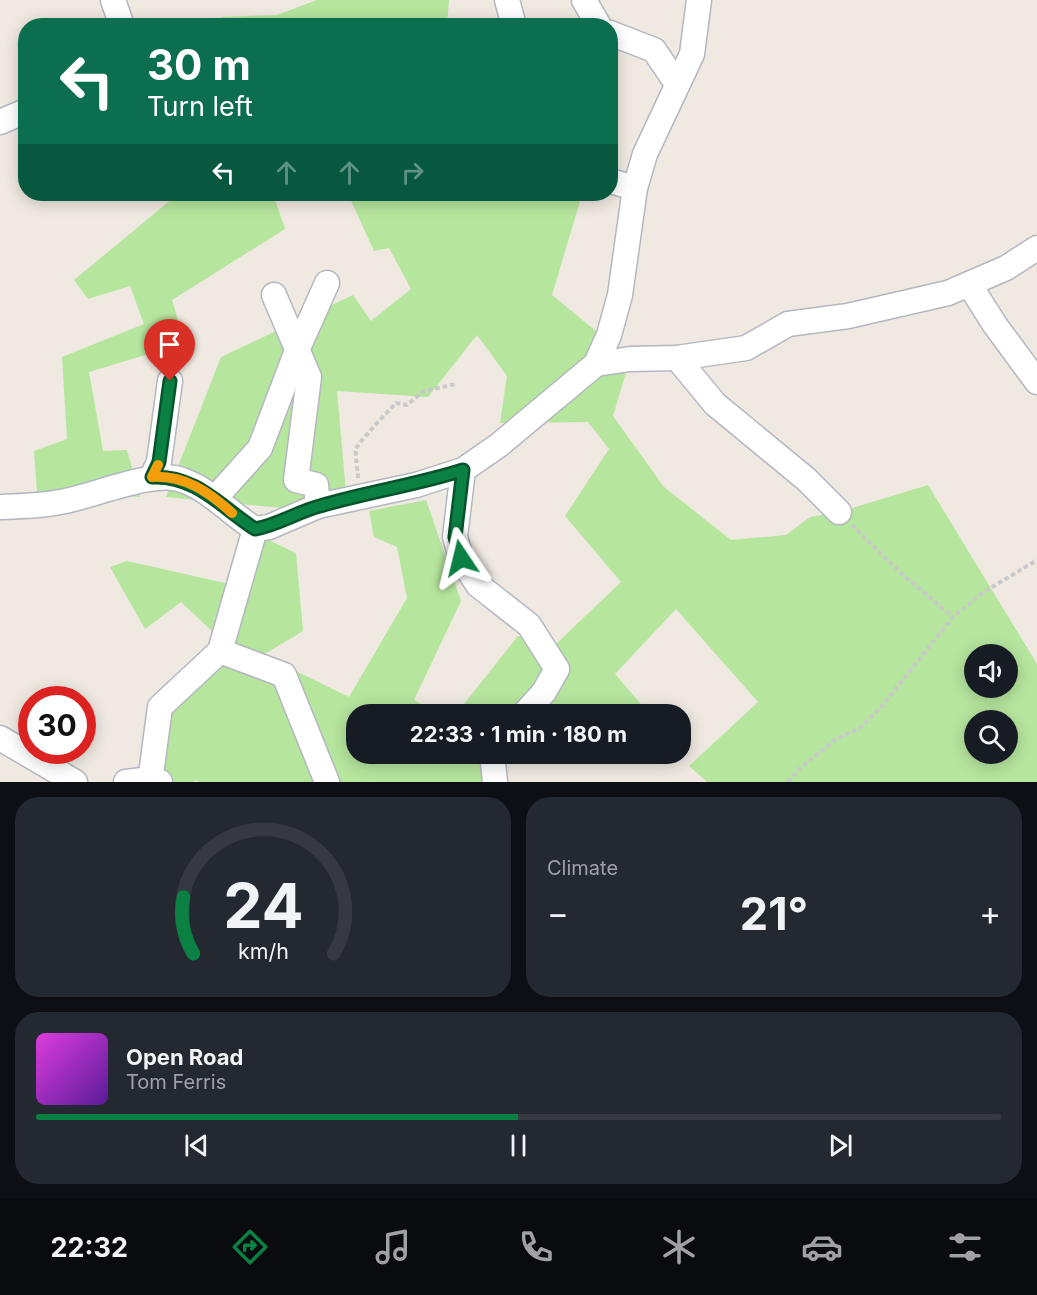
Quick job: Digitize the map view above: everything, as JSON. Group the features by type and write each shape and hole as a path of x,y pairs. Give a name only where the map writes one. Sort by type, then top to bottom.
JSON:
{"street":[{"path":"113,0 119,18"},
{"path":"507,0 512,18"},
{"path":"584,0 594,18"},
{"path":"0,507 60,502 152,477 168,476 182,479 216,497 235,516 255,529 269,527 318,506 416,485 463,470 499,445 596,364 609,334 620,295 635,188 645,154 692,54 699,0"},
{"path":"618,36 654,50 677,84"},
{"path":"0,122 18,114"},
{"path":"618,183 635,188"},
{"path":"596,364 630,359 677,358 746,348 788,324 848,316 948,293 1006,268 1037,248"},
{"path":"216,497 260,448 298,348 327,284"},
{"path":"969,284 1037,382"},
{"path":"273,296 309,377 296,480 316,484 318,506"},
{"path":"677,358 715,404 806,479 839,512"},
{"path":"152,477 159,462 170,381"},
{"path":"463,470 455,537 461,558 478,585 529,626 557,669 544,692 533,704"},
{"path":"126,782 153,781 160,707 220,651 255,529"},
{"path":"220,651 284,675 327,782"},
{"path":"0,738 75,782"},
{"path":"493,764 495,782"}],"path":[{"path":"358,480 356,450 358,442 379,424 386,411 396,403 406,405 424,391 456,384"},
{"path":"839,512 902,574 953,617"},
{"path":"788,782 799,769 836,739 860,729 882,706 953,617 984,592 1037,560"}],"green space":[{"path":"317,0 449,0 448,18 220,18 277,15"},
{"path":"170,201 275,201 285,229 172,300 185,343 89,372 103,451 127,450 140,497 37,492 34,451 67,439 62,357 144,324 130,286 88,299 74,280"},
{"path":"351,201 580,201 552,295 630,359 613,416 664,487 731,540 786,535 810,517 839,512 928,485 1037,664 1037,782 707,782 689,766 758,702 676,609 615,674 641,704 464,704 518,636 557,643 621,582 565,516 609,449 588,422 500,423 507,376 477,335 428,397 337,391 348,514 166,497 221,357 353,295 371,321 411,289 389,248 374,251"},
{"path":"426,500 461,601 414,700 421,704 346,704 346,764 506,764 508,782 199,782 196,780 193,782 156,782 162,721 232,650 181,602 145,629 110,567 127,561 247,588 258,535 296,553 303,631 263,655 349,697 407,598 397,547 374,537 369,511"}],"slow traffic":[{"path":"158,465 152,477 168,476 182,479 216,497 232,513"}],"route":[{"path":"170,381 159,462 152,477 168,476 182,479 216,497 235,516 255,529 269,527 318,506 416,485 463,470 455,537 461,558"}]}
